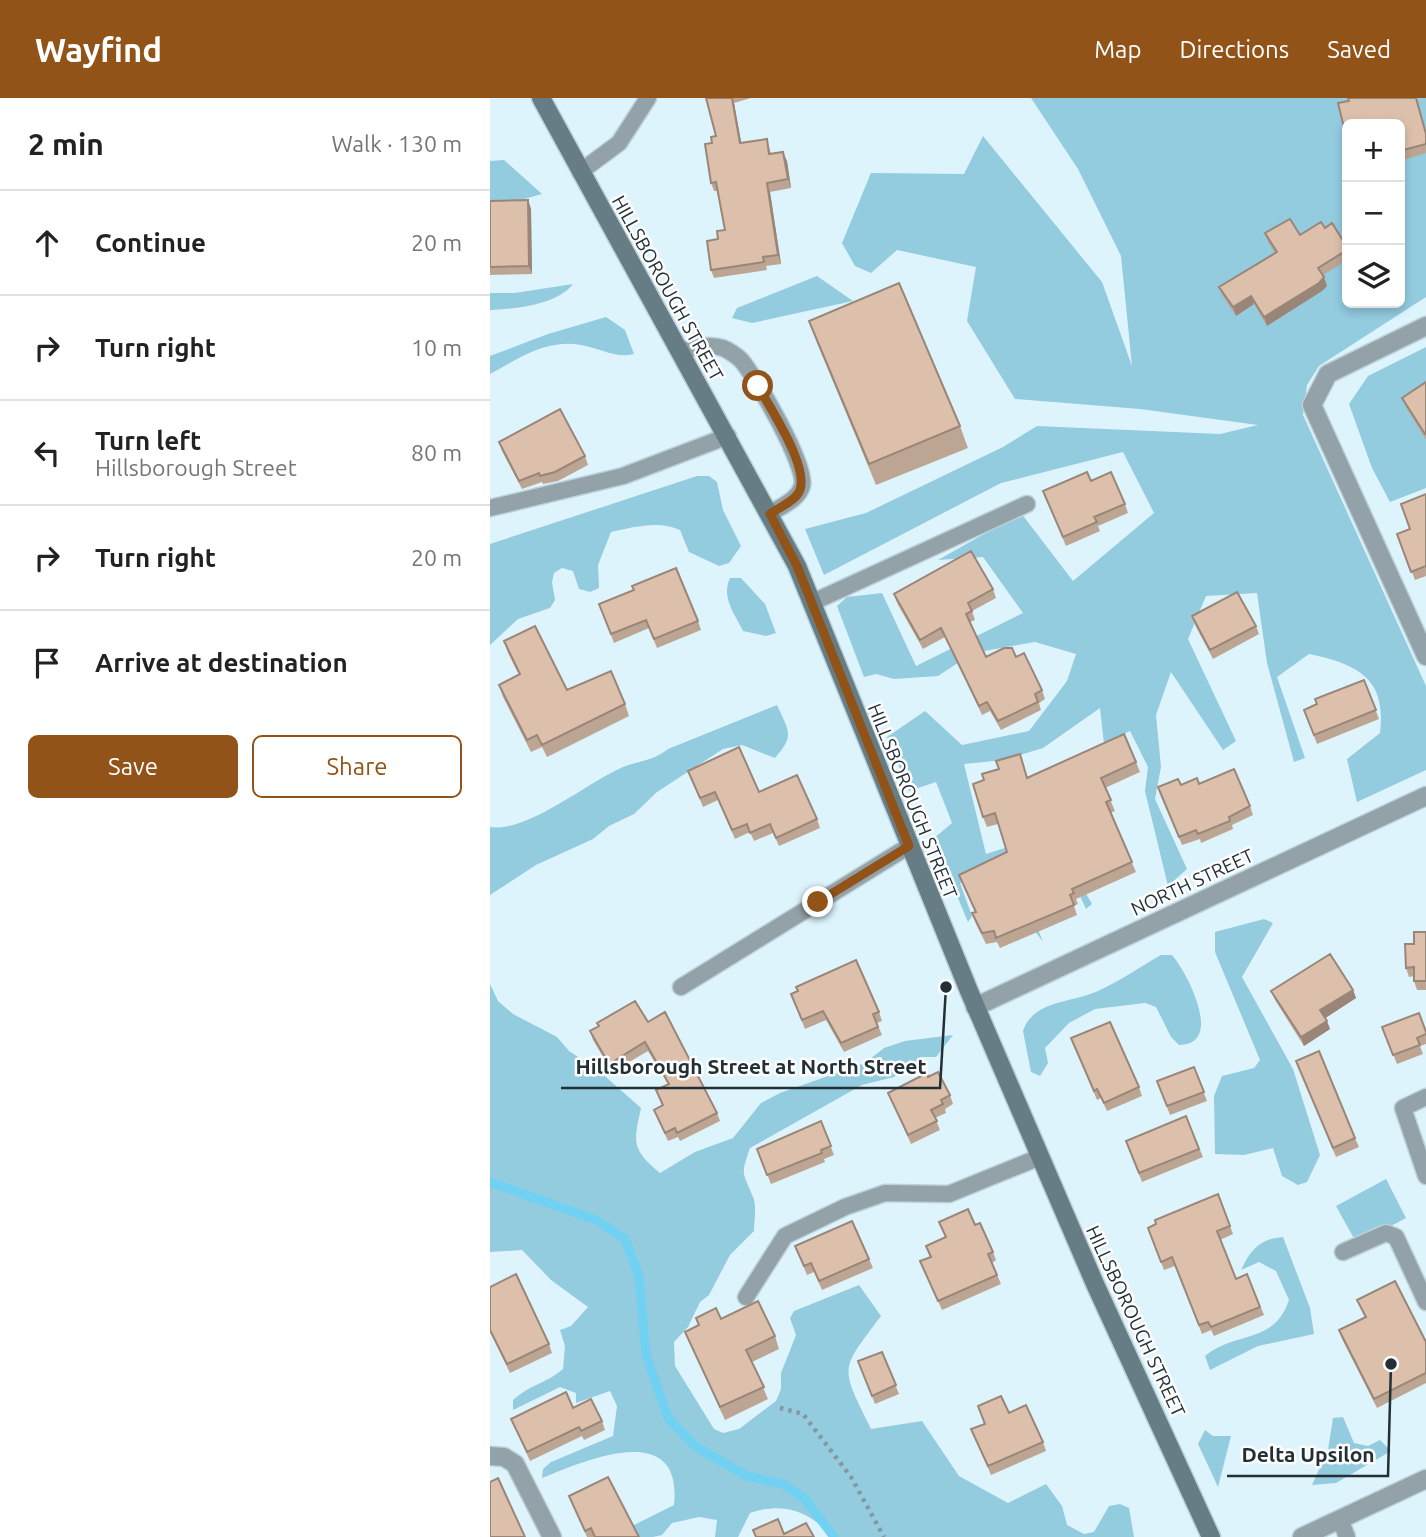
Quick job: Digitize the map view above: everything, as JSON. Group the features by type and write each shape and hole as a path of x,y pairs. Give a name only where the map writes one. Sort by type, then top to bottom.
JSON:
{"street":[{"name":"HILLSBOROUGH STREET","path":"541,98 770,514 811,603 975,1007 1211,1537"},
{"path":"1426,326 1328,374 1312,405 1426,656"},
{"name":"NORTH STREET","path":"975,1007 1426,796"},
{"path":"490,1456 504,1457 515,1464 552,1537"},
{"path":"1301,1537 1426,1479"}],"lane":[{"path":"580,172 619,143 648,98"},
{"path":"680,351 705,346 722,347 740,358 758,386 799,465 803,483 797,496 770,514"},
{"path":"490,508 622,476 728,436"},
{"path":"811,603 1027,504"},
{"path":"681,987 909,846"},
{"path":"1426,1097 1403,1108 1426,1176"},
{"path":"746,1297 785,1236 845,1207 885,1193 949,1194 1040,1157"},
{"path":"1343,1252 1386,1233 1396,1237 1426,1302"},
{"path":"1340,1520 1346,1537"}],"path":[{"path":"780,1408 803,1414 851,1477 884,1537"}],"shaded area":[{"path":"1031,98 1426,98 1426,297 1319,366 1307,385 1303,415 1426,686 1426,770 1357,802 1347,759 1380,733 1379,699 1373,686 1354,669 1309,654 1277,677 1305,758 1294,762 1267,663 1257,593 1206,596 1188,639 1236,741 1223,750 1171,672 1156,715 1161,767 1155,799 1187,869 1168,886 1145,791 1148,767 1130,731 1104,744 1100,708 1043,748 1004,760 964,764 986,854 1051,833 1092,904 1086,909 1056,844 1014,869 1043,942 1035,931 1004,860 960,883 972,916 968,922 933,839 952,823 936,782 909,791 887,737 925,711 962,745 1029,731 1067,681 1076,654 1035,642 973,653 938,676 894,679 876,674 864,677 837,606 847,597 882,593 916,666 1023,613 983,557 938,560 1021,513 1073,581 1154,513 1123,452 1001,483 824,575 805,529 866,513 1003,447 1037,426 1220,434 1258,425 1140,409 1015,399 967,321 976,267 897,250 871,273 855,266 842,243 871,173 964,174 983,136 1102,282 1132,366 1121,256 1078,169"},
{"path":"504,160 542,194 510,203 490,203 490,161"},
{"path":"817,276 853,301 752,323 732,318 737,308"},
{"path":"573,284 557,297 546,301 523,307 490,310 490,293 515,293"},
{"path":"606,317 625,330 634,354 614,354 581,345 556,345 534,351 490,374 490,356 548,334"},
{"path":"1426,347 1426,488 1390,502 1372,468 1349,404 1368,376"},
{"path":"697,476 709,476 717,482 723,510 741,546 729,563 719,566 689,552 680,530 672,527 646,525 611,532 598,565 599,588 590,592 579,589 573,571 562,568 554,573 552,582 555,600 550,608 518,619 490,645 490,544"},
{"path":"730,578 741,578 765,604 776,633 766,636 743,631 728,598"},
{"path":"777,705 785,721 788,738 775,758 742,745 723,749 657,792 634,814 609,826 593,839 536,865 490,895 490,827 505,827 539,815 623,767 652,758"},
{"path":"1264,919 1273,923 1242,977 1293,1069 1320,1155 1307,1182 1298,1185 1282,1176 1273,1148 1244,1155 1215,1154 1214,1096 1222,1076 1254,1068 1260,1060 1215,952 1215,932"},
{"path":"1161,955 1172,955 1193,991 1201,1021 1199,1033 1193,1042 1179,1045 1171,1037 1156,1007 1145,1003 1095,1009 1069,1023 1045,1048 1048,1063 1040,1076 1031,1072 1023,1031 1035,1013 1098,991"},
{"path":"490,984 498,1001 513,1014 557,1037 569,1051 598,1070 641,1108 637,1145 644,1158 660,1173 695,1152 733,1138 761,1103 780,1093 865,1063 884,1048 905,1041 953,1035 936,1057 923,1057 894,1077 862,1085 750,1148 744,1174 754,1201 754,1231 730,1255 709,1295 700,1302 688,1327 674,1342 675,1366 714,1429 723,1433 739,1429 776,1401 781,1389 781,1373 796,1335 790,1318 794,1311 859,1285 881,1316 857,1348 849,1370 849,1380 871,1429 922,1421 959,1476 1008,1503 1046,1484 1062,1506 1067,1525 1084,1534 1094,1532 1109,1506 1120,1504 1129,1508 1134,1537 831,1537 805,1515 773,1508 750,1513 738,1537 715,1537 717,1520 699,1517 672,1523 662,1535 610,1537 674,1505 673,1478 663,1462 648,1453 628,1452 582,1462 542,1478 543,1469 551,1462 613,1436 617,1406 610,1391 576,1403 576,1393 560,1387 513,1410 513,1400 519,1395 563,1369 565,1346 560,1330 571,1326 588,1307 551,1280 522,1250 490,1252"},
{"path":"1386,1179 1406,1218 1357,1244 1336,1206"},
{"path":"1283,1237 1310,1308 1314,1334 1258,1346 1210,1370 1205,1356 1217,1348 1264,1331 1282,1314 1289,1300 1276,1271 1259,1262 1241,1270 1257,1246"},
{"path":"1343,1417 1354,1443 1368,1446 1380,1440 1391,1451 1336,1483 1312,1485 1328,1450 1333,1418"},
{"path":"1205,1430 1213,1436 1231,1436 1218,1487 1198,1444"}],"building":[{"path":"706,98 732,98 740,143 767,139 769,154 783,152 788,179 767,183 778,255 763,257 764,262 711,270 707,241 718,239 717,231 725,230 716,182 711,183 705,144 712,143 711,137 716,136"},
{"path":"1348,98 1416,98 1426,134 1426,144 1405,150 1405,119 1342,119 1338,103 1349,101"},
{"path":"528,200 529,266 490,267 490,201"},
{"path":"1290,219 1300,235 1321,222 1325,228 1332,223 1342,239 1342,253 1318,268 1324,277 1319,283 1264,317 1251,296 1233,307 1219,287 1277,252 1265,233"},
{"path":"899,283 960,426 869,464 809,321"},
{"path":"1426,382 1426,434 1425,434 1402,398"},
{"path":"560,409 585,456 555,472 540,476 539,473 519,481 499,442"},
{"path":"1087,472 1091,481 1111,472 1125,504 1094,517 1097,522 1063,537 1043,491"},
{"path":"1426,494 1426,566 1411,572 1397,534 1410,529 1401,504"},
{"path":"971,551 993,589 968,603 972,611 966,614 986,657 1004,648 1012,648 1016,657 1024,653 1042,690 1035,694 1038,702 998,721 987,702 979,706 941,628 920,640 894,594"},
{"path":"676,568 698,621 654,639 646,620 611,634 599,604 634,590 632,586"},
{"path":"1237,592 1256,626 1210,650 1192,616"},
{"path":"535,626 567,690 611,671 625,704 542,745 537,735 527,740 499,685 520,674 504,641"},
{"path":"1364,680 1376,710 1314,735 1304,710 1317,704 1315,699"},
{"path":"1124,734 1136,762 1101,778 1111,800 1106,802 1132,862 1072,889 1074,893 1070,895 1074,905 996,938 994,931 982,933 972,913 976,912 959,875 1007,852 995,813 983,817 973,784 984,780 982,774 999,769 996,761 1020,754 1027,778"},
{"path":"739,747 759,792 797,775 817,819 776,838 770,824 750,833 747,824 732,830 715,792 700,798 688,771"},
{"path":"1234,769 1250,806 1229,817 1230,821 1198,834 1196,830 1179,837 1158,787 1178,779 1181,785 1197,778 1199,784"},
{"path":"1414,932 1426,932 1426,981 1414,981 1414,967 1406,968 1405,944 1414,944"},
{"path":"1330,954 1353,990 1320,1010 1327,1021 1301,1037 1271,991"},
{"path":"856,960 879,1012 873,1014 878,1027 841,1043 823,1011 802,1020 791,994 798,991 796,987"},
{"path":"635,1001 648,1022 665,1012 717,1113 677,1133 675,1128 665,1133 654,1110 663,1105 656,1090 669,1084 645,1042 609,1064 590,1031 599,1026 597,1023"},
{"path":"1419,1013 1426,1032 1417,1038 1420,1045 1393,1055 1382,1027"},
{"path":"1110,1022 1139,1087 1104,1103 1097,1089 1094,1091 1071,1038"},
{"path":"1319,1051 1355,1138 1333,1148 1296,1061"},
{"path":"1194,1067 1204,1092 1167,1106 1157,1081"},
{"path":"938,1072 950,1095 941,1100 943,1104 931,1110 937,1121 908,1135 888,1093 927,1073 928,1077"},
{"path":"1186,1116 1199,1149 1139,1173 1126,1141"},
{"path":"821,1121 831,1146 821,1150 822,1153 767,1175 757,1149"},
{"path":"1218,1194 1230,1226 1217,1231 1236,1279 1247,1274 1260,1307 1211,1327 1208,1322 1199,1325 1172,1257 1161,1262 1148,1228 1156,1224 1155,1220"},
{"path":"968,1209 975,1225 980,1223 993,1252 988,1254 997,1275 938,1301 920,1261 931,1257 926,1246 946,1237 939,1222"},
{"path":"852,1221 869,1259 819,1281 811,1263 804,1266 795,1246"},
{"path":"516,1274 549,1344 507,1364 490,1330 490,1287"},
{"path":"1395,1281 1426,1342 1426,1373 1374,1399 1339,1330 1366,1317 1357,1300"},
{"path":"758,1301 775,1336 746,1350 764,1387 720,1407 685,1332 699,1325 696,1318 716,1308 721,1319"},
{"path":"882,1352 896,1385 872,1396 858,1361"},
{"path":"566,1392 573,1408 591,1399 602,1421 581,1431 579,1427 527,1452 511,1419"},
{"path":"1001,1396 1009,1413 1026,1405 1043,1442 988,1466 971,1429 985,1424 978,1406"},
{"path":"608,1477 639,1537 595,1537 591,1528 585,1531 569,1496"},
{"path":"498,1478 525,1537 490,1537 490,1482"},
{"path":"778,1519 784,1534 806,1523 814,1537 756,1537 753,1530"}],"waterway":[{"path":"490,1182 596,1220 625,1239 639,1276 646,1355 668,1418 696,1447 747,1476 783,1484 805,1499 834,1537"}],"place":[{"name":"Hillsborough Street at North Street","path":"946,987"},
{"name":"Delta Upsilon","path":"1391,1364"}],"route":[{"path":"758,386 799,465 803,483 797,496 770,514 797,566 909,846 818,902"}]}
